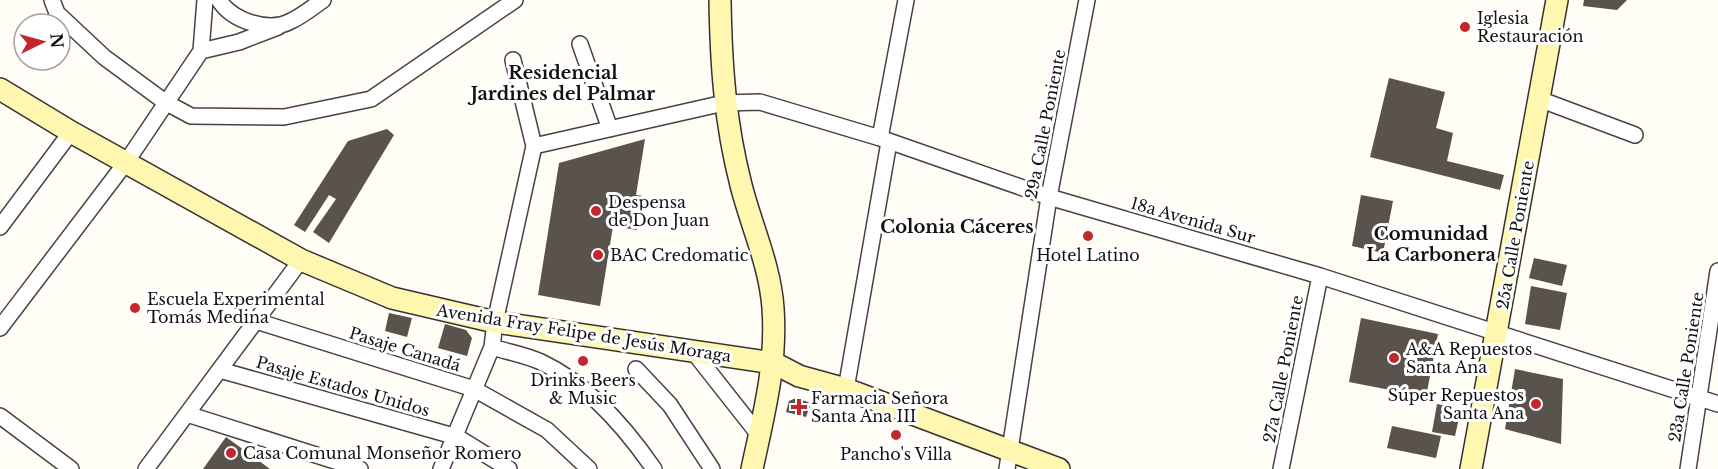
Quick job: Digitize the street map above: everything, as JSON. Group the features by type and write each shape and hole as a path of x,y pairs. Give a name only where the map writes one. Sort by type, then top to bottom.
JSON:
{"street":[{"path":"52,0 57,13 104,57 165,102 191,116 284,117 371,99 515,0"},
{"path":"0,328 127,161 201,51 205,0"},
{"path":"219,0 241,20 266,25 290,22"},
{"path":"201,51 239,42 290,22 322,0"},
{"path":"720,0 724,103 741,187 752,218 771,296 774,363 752,469"},
{"path":"846,389 906,0"},
{"name":"29a Calle Poniente","path":"1008,461 1049,197 1087,0"},
{"name":"25a Calle Poniente","path":"1471,469 1557,0"},
{"path":"580,44 610,129"},
{"path":"441,469 457,436 492,347 495,322 534,146 513,60"},
{"name":"Avenida Fray Felipe de Jesús Moraga","path":"2,95 127,161 301,260 392,298 495,322 774,363 800,376 846,389 1008,461 1059,469"},
{"path":"1539,99 1635,135"},
{"name":"18a Avenida Sur","path":"534,146 724,103 760,102 884,140 1049,197 1320,276 1718,404"},
{"path":"0,227 71,132"},
{"path":"146,469 301,260"},
{"name":"23a Calle Poniente","path":"1688,469 1701,398 1718,271"},
{"name":"27a Calle Poniente","path":"1281,469 1320,276"},
{"name":"Pasaje Canadá","path":"256,321 474,389 547,430 589,469"},
{"path":"492,347 540,362 585,391 610,414 654,469"},
{"path":"692,350 759,435"},
{"path":"636,369 670,405 712,469"},
{"name":"Pasaje Estados Unidos","path":"220,370 457,436 509,469"},
{"path":"187,414 360,469"},
{"path":"0,416 71,469"}],"building":[{"path":"1584,0 1627,0 1617,10 1583,6"},
{"path":"1389,78 1445,92 1436,128 1453,133 1447,161 1504,175 1500,190 1370,157"},
{"path":"387,129 394,135 329,243 313,232 336,199 329,195 305,232 294,225 348,141"},
{"name":"Despensa de Don Juan","path":"645,139 636,195 643,196 637,230 613,226 600,306 538,295 559,163"},
{"path":"1361,195 1393,201 1383,253 1352,246"},
{"path":"1534,258 1567,265 1562,286 1529,278"},
{"path":"1531,286 1567,293 1560,330 1525,324"},
{"path":"389,313 412,318 407,337 385,331"},
{"name":"A&A Repuestos Santa Ana","path":"1361,318 1438,334 1426,397 1349,382"},
{"path":"445,324 466,330 472,338 467,356 438,348"},
{"name":"Súper Repuestos Santa Ana","path":"1515,369 1563,379 1561,444 1505,429"},
{"name":"Farmacia Señora Santa Ana III","path":"796,398 811,403 806,417 786,412 789,401"},
{"path":"1437,404 1461,409 1455,436 1432,432"},
{"path":"1392,426 1441,436 1436,458 1387,448"},
{"name":"Casa Comunal Monseñor Romero","path":"226,437 270,469 203,469"}],"place":[{"name":"Iglesia Restauración","path":"1465,27"},
{"name":"Despensa de Don Juan","path":"596,211"},
{"name":"Hotel Latino","path":"1088,236"},
{"name":"BAC Credomatic","path":"598,255"},
{"name":"Escuela Experimental Tomás Medina","path":"135,308"},
{"name":"A&A Repuestos Santa Ana","path":"1394,358"},
{"name":"Drinks Beers & Music","path":"583,361"},
{"name":"Súper Repuestos Santa Ana","path":"1536,404"},
{"name":"Farmacia Señora Santa Ana III","path":"799,407"},
{"name":"Pancho's Villa","path":"896,435"},
{"name":"Casa Comunal Monseñor Romero","path":"231,453"}],"district":[{"name":"Residencial Jardines del Palmar","path":"563,83"},
{"name":"Colonia Cáceres","path":"957,227"},
{"name":"Comunidad La Carbonera","path":"1431,244"}]}
